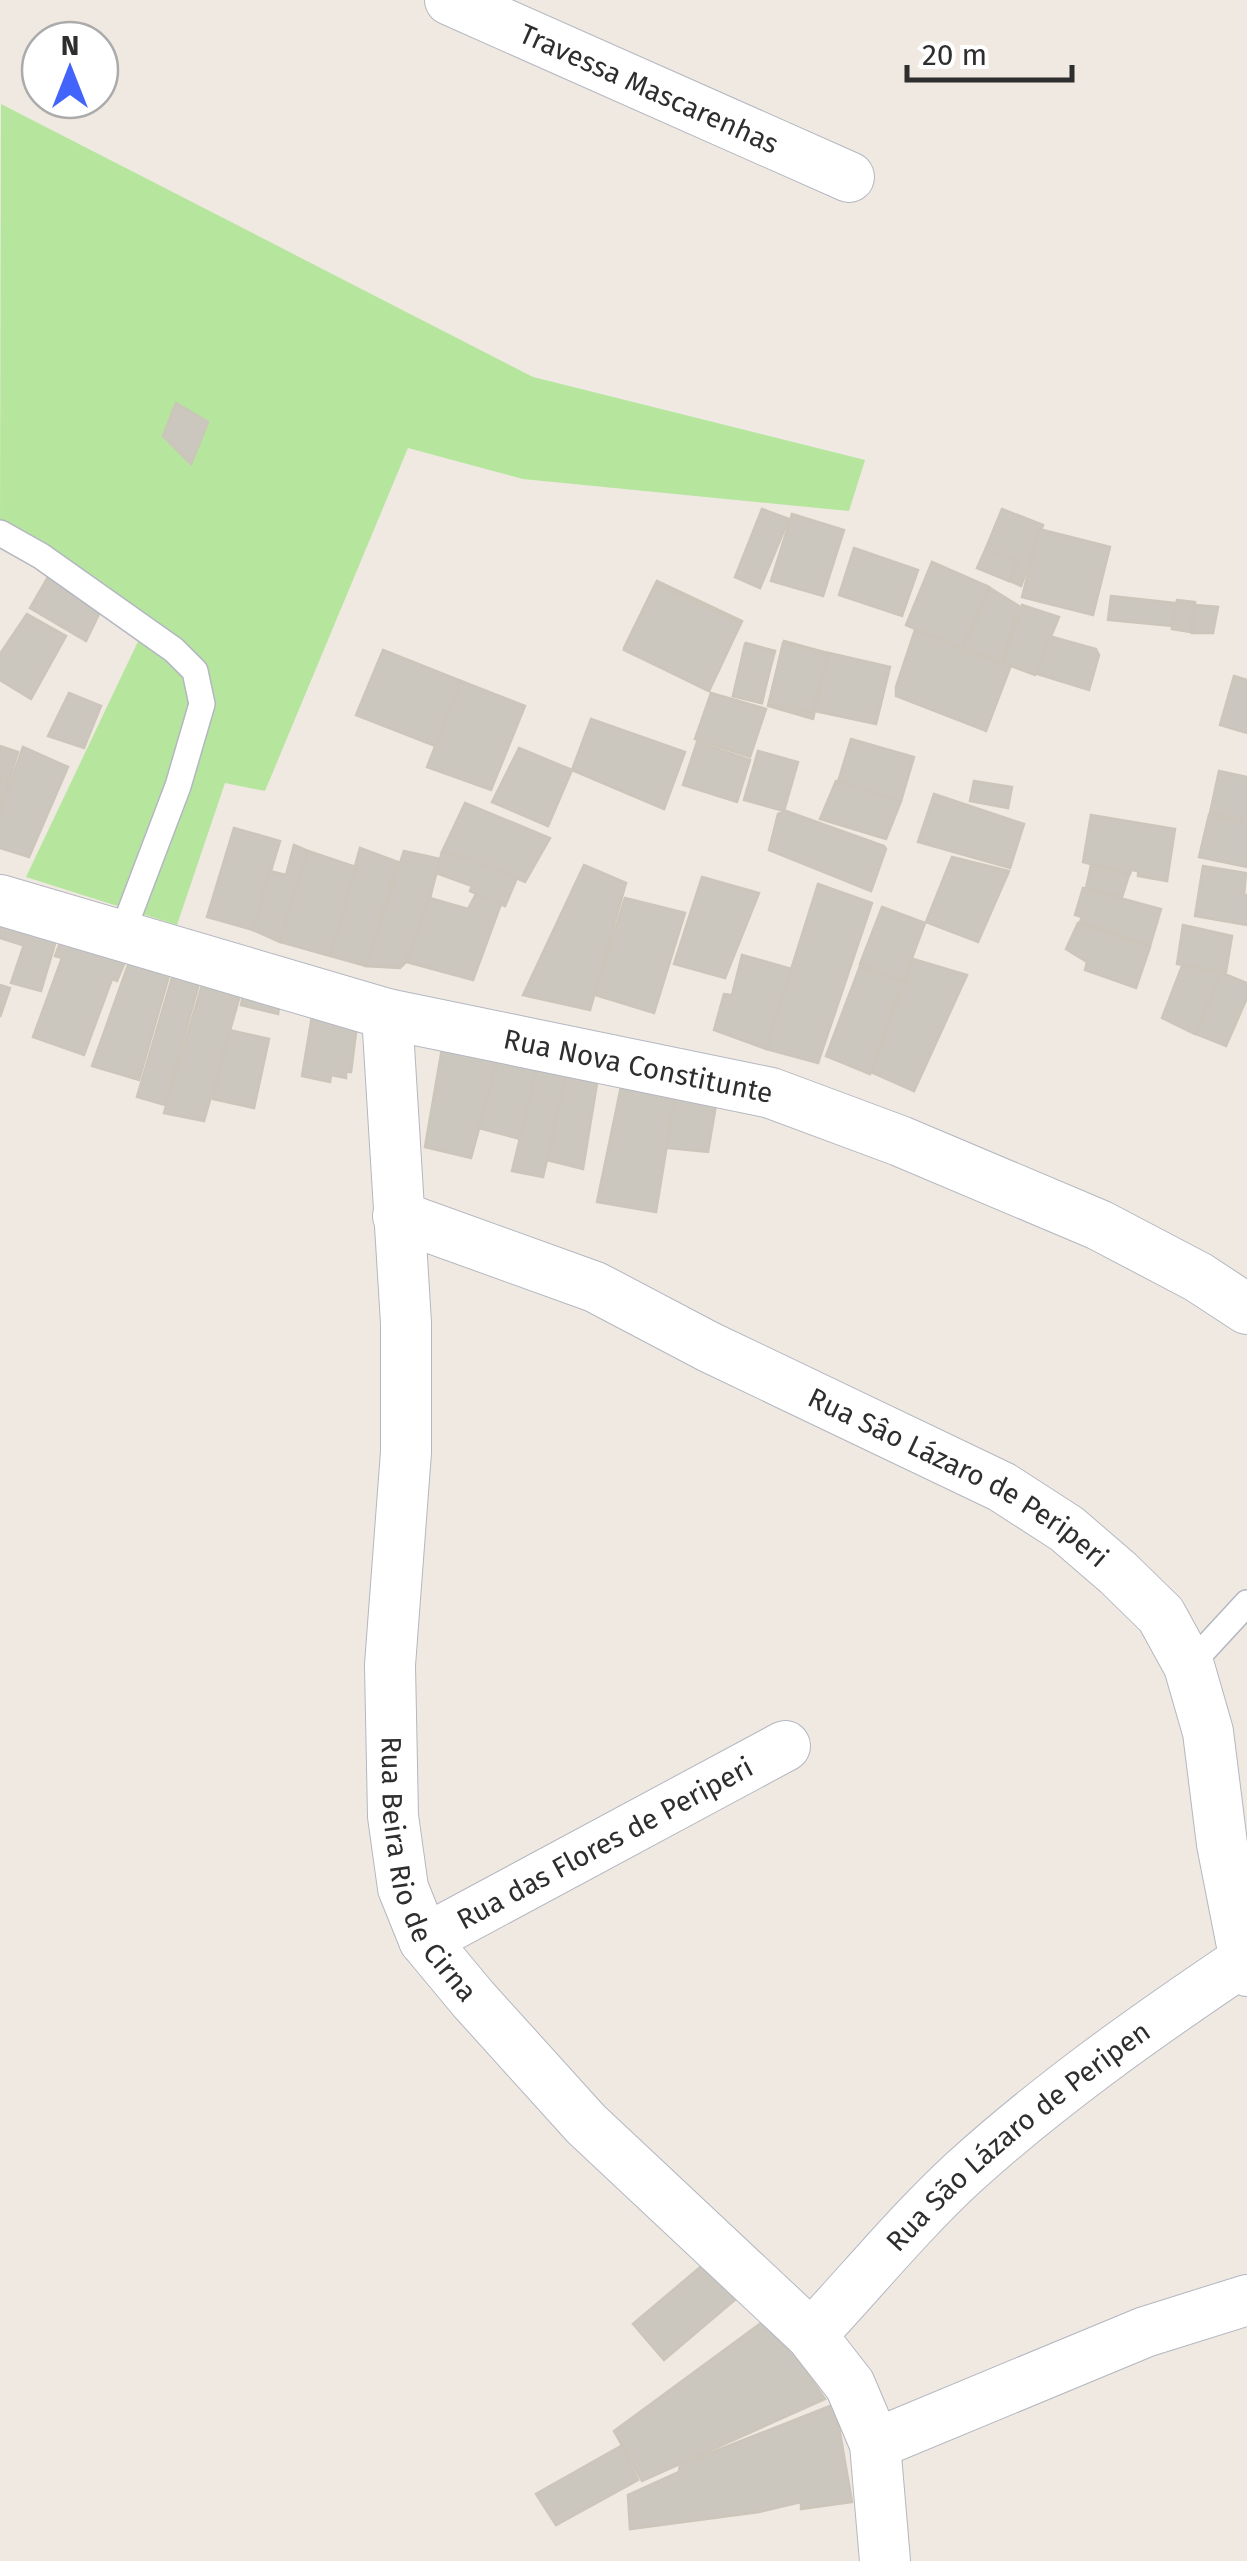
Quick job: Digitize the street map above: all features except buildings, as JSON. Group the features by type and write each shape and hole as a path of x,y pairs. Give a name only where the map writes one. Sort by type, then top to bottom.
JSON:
{"street":[{"name":"Travessa Mascarenhas","path":"450,0 848,177"},
{"name":"Rua Nova Constitunte","path":"0,900 387,1014 771,1093 1100,1225 1247,1308"},
{"name":"Rua Beira Rio de Cirna","path":"387,1014 406,1323 406,1434 390,1666 393,1816 403,1888 424,1940 586,2124 811,2336 850,2385 875,2444 885,2561"},
{"name":"Rua Sâo Lázaro de Periperi","path":"398,1216 595,1287 709,1347 1002,1487 1066,1530 1118,1573 1161,1615 1189,1666 1208,1732 1222,1844 1245,1966"},
{"name":"Rua das Flores de Periperi","path":"424,1940 784,1746"},
{"name":"Rua São Lázaro de Peripen","path":"811,2336 959,2177 1036,2109 1129,2037 1245,1966"},
{"path":"875,2444 1145,2332 1247,2300"}],"lane":[{"path":"0,534 41,556 174,650 195,671 202,704 178,786 121,936"},
{"path":"1189,1666 1247,1603"}],"green space":[{"path":"1,104 20,114 20,120 32,120 533,377 865,460 849,511 523,479 408,448 265,791 225,783 177,925 26,877 143,631 0,538"}]}
